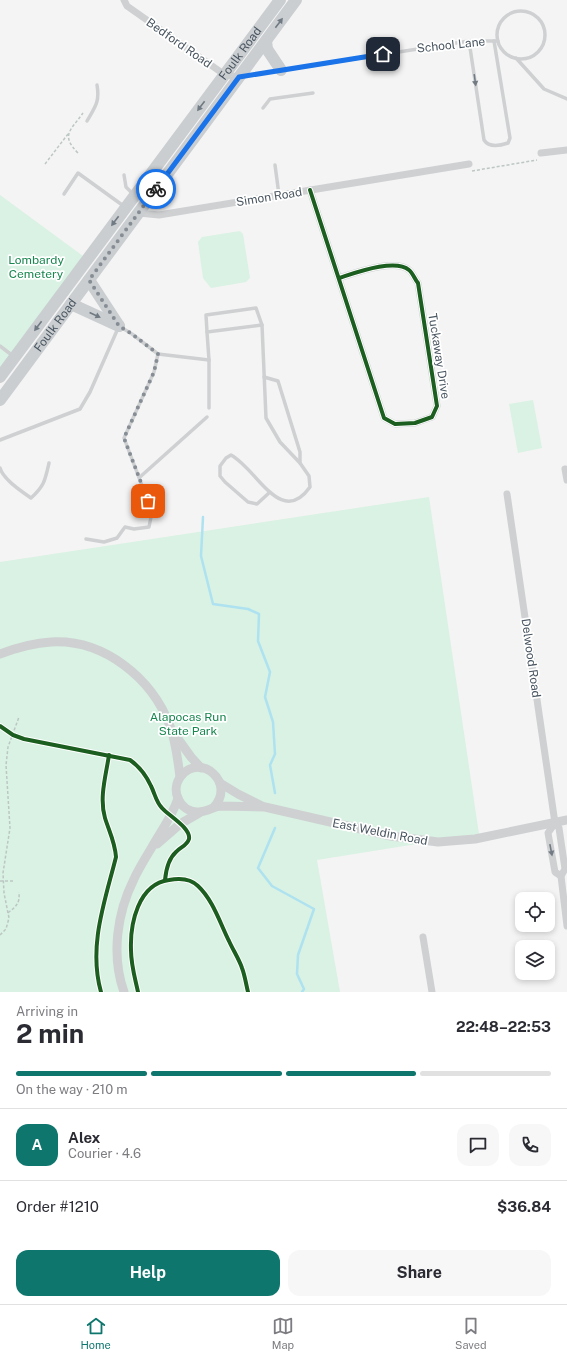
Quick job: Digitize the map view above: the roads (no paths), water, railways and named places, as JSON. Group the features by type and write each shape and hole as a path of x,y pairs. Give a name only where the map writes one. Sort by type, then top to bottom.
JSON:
{"main road":[{"name":"Foulk Road","path":"0,377 280,0"},
{"name":"Foulk Road","path":"0,400 296,0"},
{"path":"266,41 267,49 281,70"},
{"path":"89,280 119,326"},
{"path":"71,304 119,326"}],"street":[{"name":"Bedford Road","path":"127,2 225,75 239,77"},
{"path":"541,153 567,150"},
{"name":"Simon Road","path":"139,213 159,214 470,164"},
{"name":"Tuckaway Drive","path":"310,190 384,418 395,424 415,423 432,418 437,406 418,284 409,270 397,265 382,266 339,278"},
{"path":"15,357 26,365"},
{"path":"565,469 567,480"},
{"name":"Delwood Road","path":"507,494 555,823 559,828 565,869 561,876"},
{"path":"0,654 35,644 51,642 69,643 102,652 120,662 148,686 160,705 170,727 175,744 180,777"},
{"path":"170,727 191,757 201,768"},
{"path":"149,852 180,824 199,813 214,807 220,797 220,783 213,772 201,768 193,768 187,770 180,777 176,786 178,798 181,804 191,812 199,813"},
{"name":"East Weldin Road","path":"220,783 265,808"},
{"path":"124,992 118,966 118,936 120,918 134,878 175,806 178,798"},
{"name":"East Weldin Road","path":"214,807 265,808 391,836 426,841 469,840 567,820"},
{"path":"555,823 548,833 555,872 561,876 567,926"},
{"path":"423,937 432,992"}],"lane":[{"name":"School Lane","path":"524,12 532,14 539,19 545,33 541,48 536,54 527,58 516,58 508,55 496,41 500,24 505,17 513,13 524,12"},
{"name":"School Lane","path":"239,77 470,41 496,41"},
{"path":"470,41 482,132 485,143 491,146 508,143 510,138 496,41"},
{"path":"516,58 544,89 567,99"},
{"path":"86,121 99,96 97,85"},
{"path":"263,108 270,99 314,92"},
{"path":"275,165 279,195"},
{"path":"64,194 78,173 126,208"},
{"path":"124,175 126,186 135,195"},
{"path":"209,408 209,360 206,315 256,308 262,325 266,418 280,442 300,463 309,476 310,487 304,496 295,501 283,501 270,492 238,459 231,455 226,458 220,466 220,476 248,502 257,504 270,492"},
{"path":"207,332 262,325"},
{"path":"0,440 80,409 90,392 119,326 158,354 209,360"},
{"path":"0,346 15,357"},
{"path":"86,539 104,542 118,538 125,527 134,529 149,527 152,512 124,438 154,372 158,354"},
{"path":"264,377 278,381 300,452 300,463"},
{"path":"140,477 207,417"},
{"path":"0,468 11,483 31,498 40,490 45,481 49,463"}],"waterway":[{"path":"203,517 201,556 213,604 248,609 259,614 258,641 270,672 265,697 273,722 275,754 270,765 275,793"},
{"path":"275,828 258,868 272,886 314,909 298,955 297,974 304,989 302,992"}],"park label":[{"name":"Lombardy Cemetery","path":"36,267"},
{"name":"Alapocas Run State Park","path":"188,724"}]}
